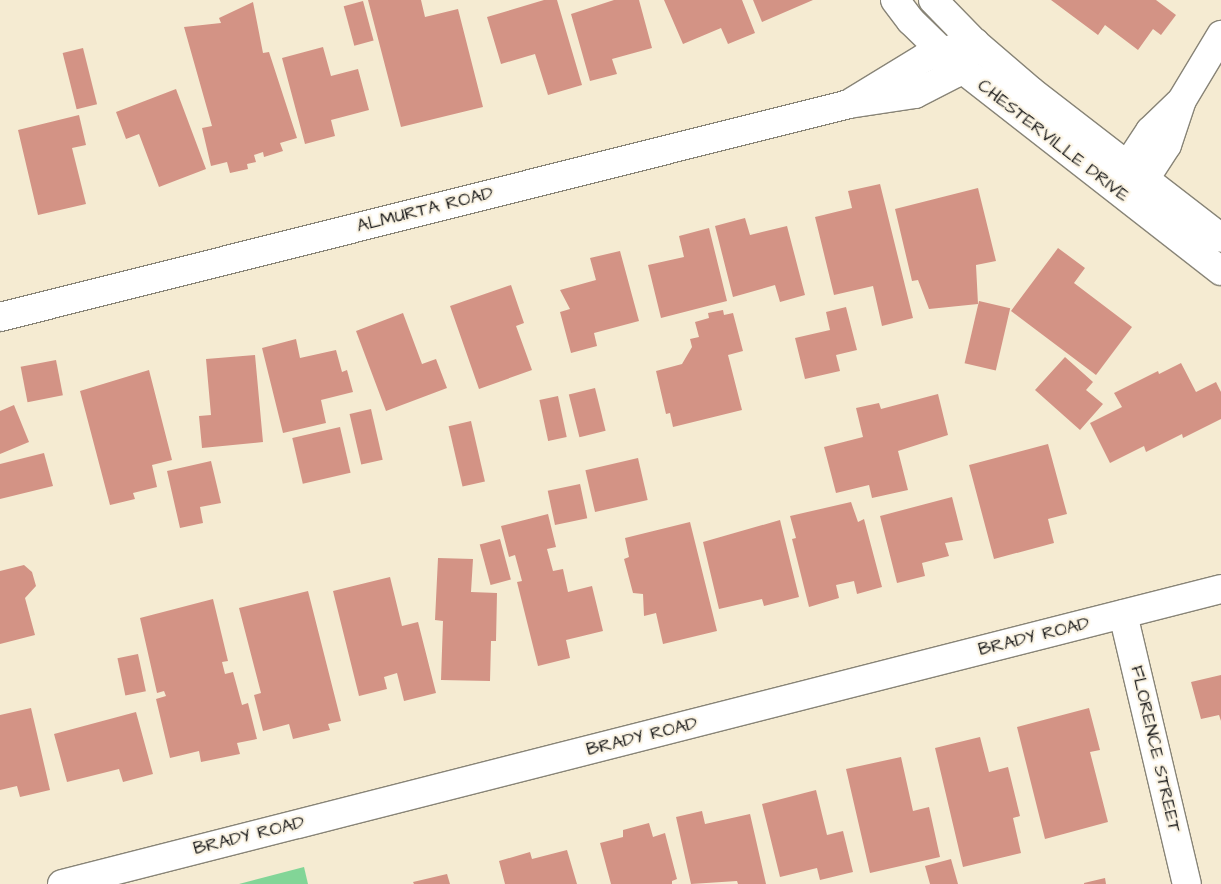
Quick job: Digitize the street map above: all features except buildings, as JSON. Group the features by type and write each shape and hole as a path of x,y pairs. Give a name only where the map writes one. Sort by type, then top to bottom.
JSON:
{"street":[{"name":"CHESTERVILLE DRIVE","path":"895,0 951,59 1119,193 1221,271"},
{"name":"CHESTERVILLE DRIVE","path":"933,0 975,43 1221,238"},
{"path":"1119,193 1136,172 1167,145 1182,100 1221,35"},
{"path":"951,59 975,43"},
{"name":"ALMURTA ROAD","path":"0,317 849,104 905,68 951,59"},
{"name":"BRADY ROAD","path":"62,884 1221,589"},
{"name":"FLORENCE STREET","path":"1123,614 1187,884"}],"green space":[{"path":"304,867 308,884 239,884"}]}
